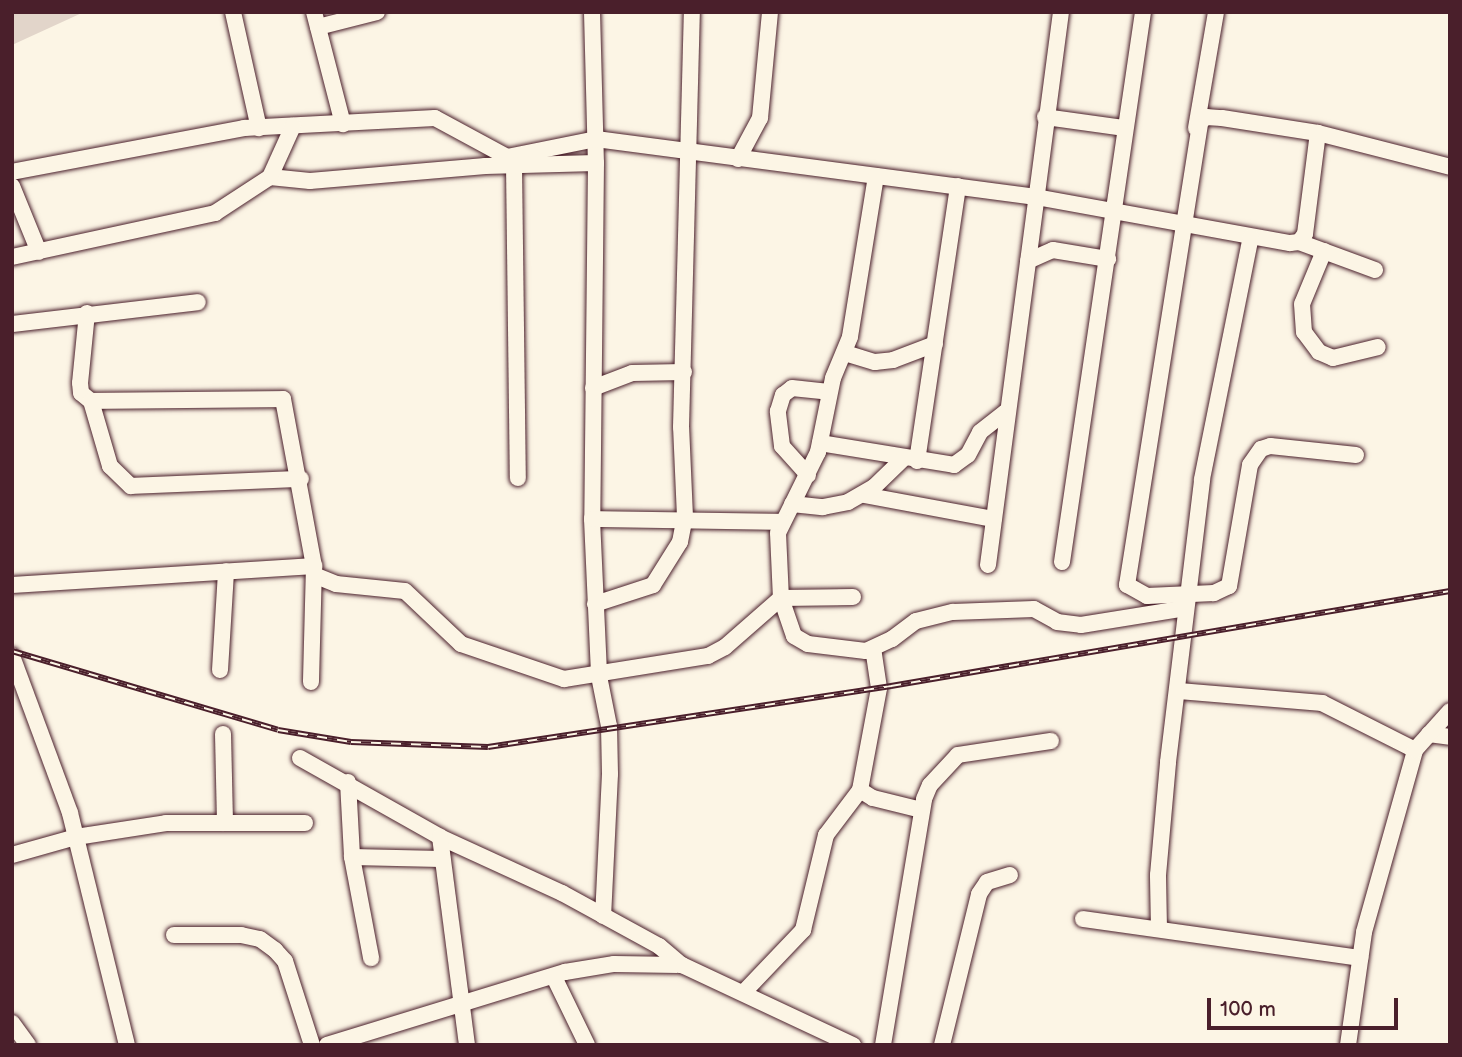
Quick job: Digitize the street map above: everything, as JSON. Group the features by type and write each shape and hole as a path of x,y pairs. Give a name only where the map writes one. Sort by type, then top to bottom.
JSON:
{"street":[{"path":"233,12 259,128"},
{"path":"343,124 316,19 377,12"},
{"path":"595,604 639,593 653,584 680,542 685,517 681,427 692,12"},
{"path":"737,159 760,118 770,12"},
{"path":"988,565 1045,117 1061,12"},
{"path":"1062,562 1143,12"},
{"path":"1186,602 1147,596 1127,585 1216,12"},
{"path":"596,15 592,519 599,676 609,726 610,775 603,916"},
{"path":"1045,117 1124,128"},
{"path":"1196,128 1206,117 1318,133 1450,167"},
{"path":"12,172 259,128 435,118 507,157 596,139 958,186 1184,221 1251,237 1299,242 1375,270"},
{"path":"12,257 215,213 270,177 293,126"},
{"path":"1299,242 1305,234 1318,133"},
{"path":"270,177 310,181 514,165 596,163"},
{"path":"514,165 518,478"},
{"path":"876,176 845,353 829,392 820,443 808,475 781,522 781,598 798,641 837,648 873,648 916,621 953,612 1034,609 1057,622 1081,625 1186,602 1228,586 1250,465 1261,449 1270,446 1356,455"},
{"path":"12,186 39,252"},
{"path":"792,504 824,507 864,495 911,460 935,344 958,186"},
{"path":"1159,929 1158,875 1179,691 1186,602 1202,479 1251,237"},
{"path":"1028,261 1053,250 1108,259"},
{"path":"1324,251 1302,304 1304,332 1319,352 1333,358 1378,346"},
{"path":"12,324 87,313 198,302"},
{"path":"87,313 81,393 91,401 110,466 131,486 301,479"},
{"path":"845,353 875,362 893,360 935,344"},
{"path":"593,388 632,373 684,372"},
{"path":"808,475 782,446 778,411 782,395 792,388 829,392"},
{"path":"91,401 277,396 288,406 314,570 311,682"},
{"path":"820,443 945,467 961,462 980,432 1007,411"},
{"path":"864,495 994,519"},
{"path":"592,519 685,517 781,522"},
{"path":"12,585 226,571 314,570 337,584 405,591 461,644 534,665 555,678 599,676 708,656 725,648 781,598 853,597"},
{"path":"220,670 226,571"},
{"path":"744,992 803,930 810,918 826,835 860,790 878,688 873,648"},
{"path":"12,656 76,837 127,1045"},
{"path":"1179,691 1322,703 1415,750"},
{"path":"1348,1045 1360,958 1415,750 1450,711"},
{"path":"223,734 225,823"},
{"path":"1429,734 1450,737"},
{"path":"883,1045 922,810 930,785 958,755 1051,741"},
{"path":"300,758 348,782 440,837 506,864 659,946 682,965 853,1045"},
{"path":"348,782 352,857 371,958"},
{"path":"860,790 873,798 922,810"},
{"path":"12,855 76,837 166,823 305,823"},
{"path":"440,837 467,1045"},
{"path":"352,857 442,859"},
{"path":"942,1045 979,894 987,882 1010,875"},
{"path":"1083,919 1360,958"},
{"path":"174,935 241,935 260,939 275,950 285,961 312,1045"},
{"path":"331,1044 462,1007 554,977 614,964 682,965"},
{"path":"554,977 587,1045"},
{"path":"12,1023 28,1045"}],"shaded area":[{"path":"12,12 84,12 12,45"}],"railway":[{"path":"12,651 278,730 351,742 488,747 891,686 1450,591"}]}
